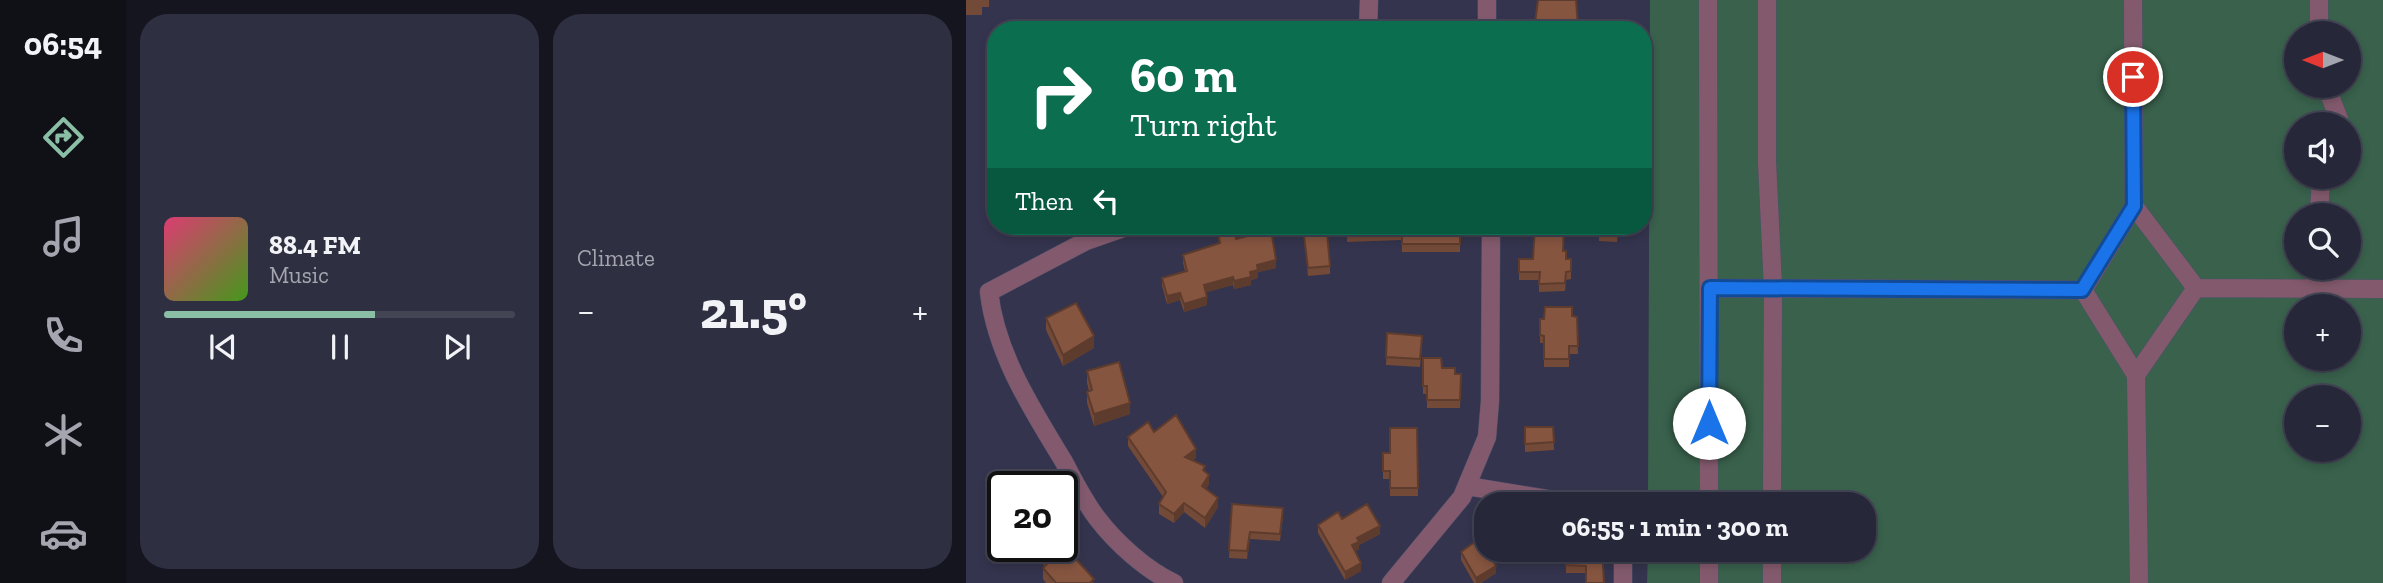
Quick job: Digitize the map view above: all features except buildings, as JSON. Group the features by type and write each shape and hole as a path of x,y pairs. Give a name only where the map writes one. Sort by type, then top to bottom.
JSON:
{"street":[{"path":"1368,21 1369,0"},
{"path":"1486,21 1487,0"},
{"path":"1707,0 1709,492"},
{"path":"1767,0 1767,162 1773,288 1772,492"},
{"path":"2082,290 2134,206 2133,0"},
{"path":"2319,0 2319,21"},
{"path":"2134,206 2196,288"},
{"path":"1103,235 1086,241 989,292 992,320 1007,361 1097,517 1121,544 1162,577 1174,583"},
{"path":"1391,583 1462,497 1487,437 1490,401 1491,235"},
{"path":"2315,280 2315,288"},
{"path":"1710,288 2082,290"},
{"path":"2196,288 2383,289"},
{"path":"2136,375 2196,288"},
{"path":"2082,290 2136,375 2138,583"},
{"path":"1467,486 1504,492"},
{"path":"1623,562 1623,583"},
{"path":"1709,562 1709,583"},
{"path":"1772,562 1772,583"}],"green space":[{"path":"1650,0 2383,0 2383,583 1647,583 1648,562 1876,562 1876,492 1648,492 1649,235 1652,235"}],"route":[{"path":"1709,423 1710,288 2082,290 2134,206 2133,77"}]}
